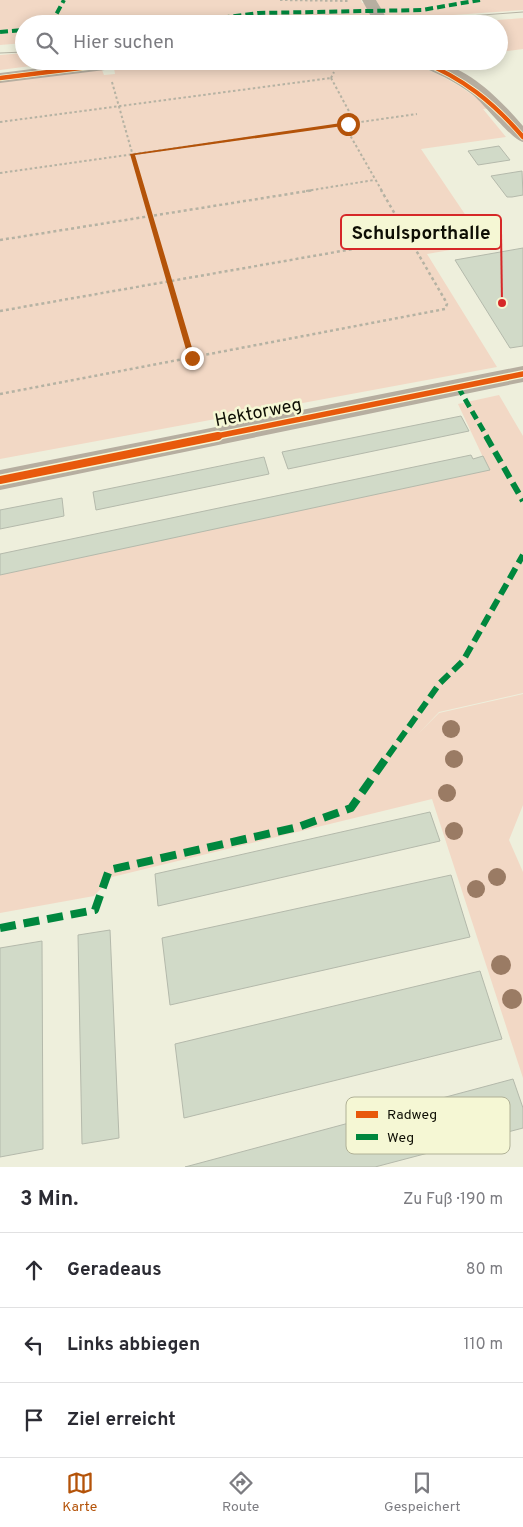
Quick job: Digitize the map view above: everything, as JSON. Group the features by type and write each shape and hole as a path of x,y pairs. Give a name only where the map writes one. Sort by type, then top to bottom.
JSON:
{"street":[{"path":"369,0 378,15"},
{"path":"0,78 108,70"},
{"path":"440,70 456,77 488,97 523,137"},
{"name":"Hektorweg","path":"0,480 523,374"}],"path":[{"path":"280,0 356,0"},
{"path":"108,70 192,358"},
{"path":"0,394 444,310 446,302 374,180 347,130 351,116 332,78 334,72"},
{"path":"0,122 332,78"},
{"path":"0,173 417,114"},
{"path":"0,240 374,180"},
{"path":"0,311 410,239"}],"shaded area":[{"path":"0,0 361,0 362,3 378,3 376,0 523,0 523,10 452,15 15,15 15,44 0,45"},
{"path":"523,18 523,49 508,51 508,19"},
{"path":"15,54 15,68 0,70 0,55"},
{"path":"102,70 104,75 115,74 114,70 428,70 469,93 489,108 483,109 506,137 421,149 485,244 427,254 497,367 0,459 0,81"},
{"path":"499,395 523,436 523,693 439,712 418,734 439,713 523,694 523,805 509,840 523,872 523,1078 432,799 112,877 94,896 0,913 0,575 489,470 458,404"}],"building":[{"path":"499,146 510,160 478,165 468,151"},
{"path":"522,171 523,195 512,197 507,197 491,176"},
{"path":"523,248 523,346 510,348 455,260"},
{"path":"461,416 469,431 288,469 282,452"},
{"path":"471,455 473,459 483,456 490,470 0,575 0,554"},
{"path":"264,457 269,474 96,510 93,492"},
{"path":"62,498 64,516 0,529 0,510"},
{"path":"430,812 440,841 158,906 155,874"},
{"path":"451,875 470,937 170,1005 162,938"},
{"path":"110,930 119,1138 82,1144 78,935"},
{"path":"42,941 43,1149 0,1157 0,948"},
{"path":"480,971 502,1039 184,1118 175,1044"},
{"path":"513,1079 523,1108 523,1128 510,1131 510,1097 446,1097"},
{"path":"346,1124 346,1154 424,1154 375,1167 185,1167"}],"tram line":[{"path":"482,15 523,12"},
{"path":"0,53 15,52"}],"marked path":[{"path":"56,15 64,0"},
{"path":"243,15 258,13 422,10 480,0"},
{"path":"0,32 15,31"},
{"path":"458,387 523,501"},
{"path":"0,928 95,910 109,870 298,827 351,808 440,683 463,661 523,555"}],"cycle path":[{"path":"0,78 64,70"},
{"path":"441,70 466,82 478,91 501,111 523,137"},
{"path":"0,480 523,374"}],"place":[{"name":"Schulsporthalle","path":"502,303"}],"route":[{"path":"192,358 132,154 348,124"}]}
